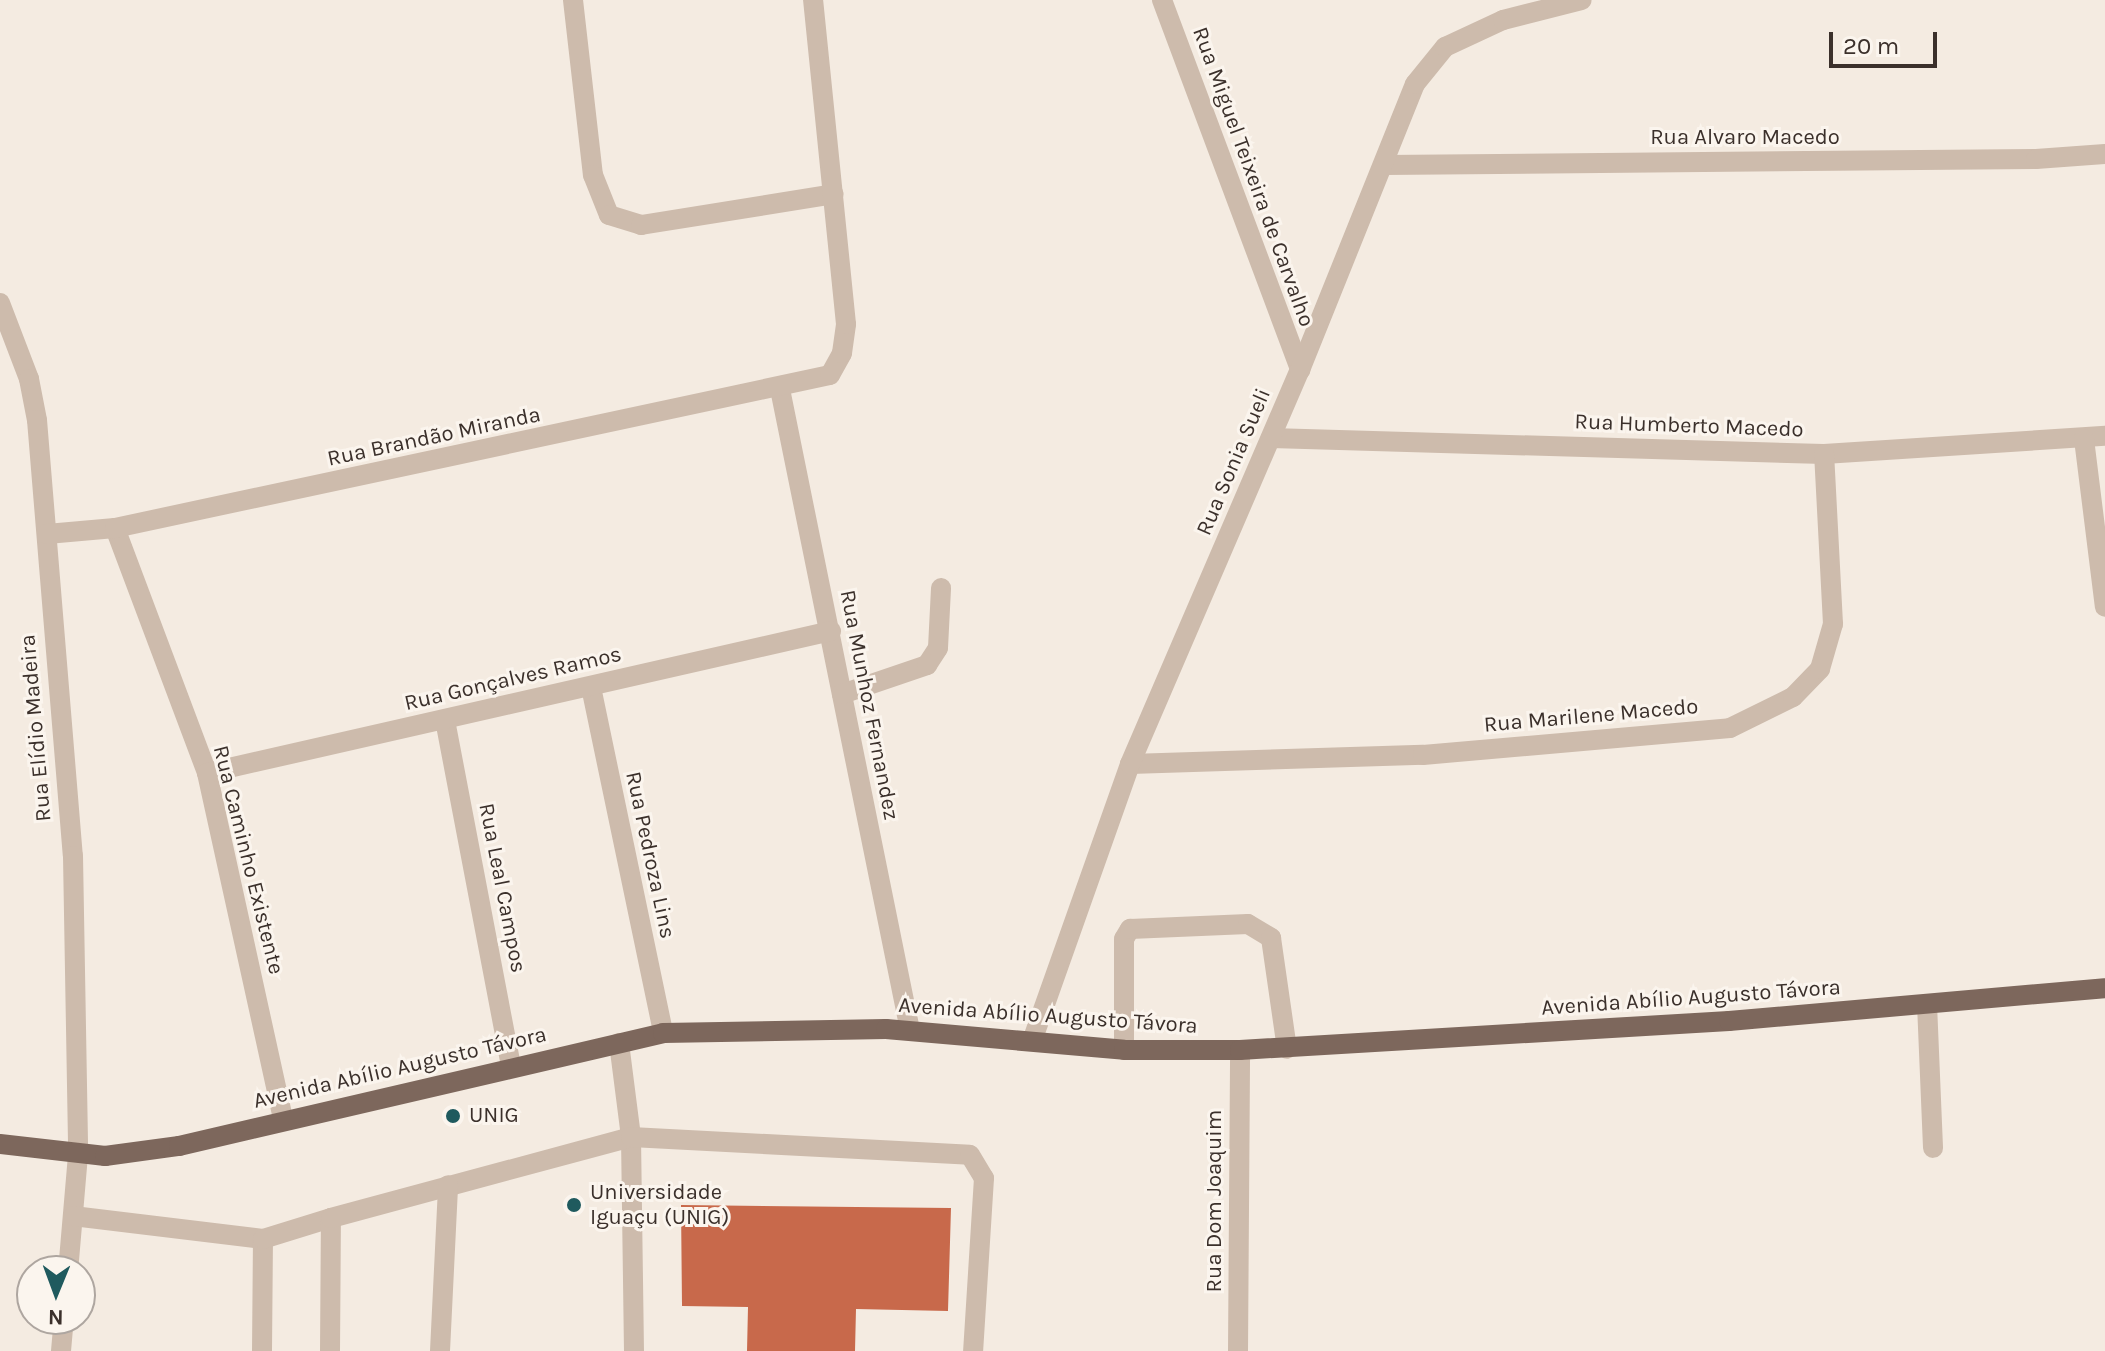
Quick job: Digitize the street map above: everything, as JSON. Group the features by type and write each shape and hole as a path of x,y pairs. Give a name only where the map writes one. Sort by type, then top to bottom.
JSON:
{"main road":[{"name":"Avenida Abílio Augusto Távora","path":"0,1144 78,1155 179,1146 511,1065 663,1033 794,1027 910,1030 1124,1050 1287,1049 1927,1004 2105,988"}],"street":[{"path":"573,0 593,175 609,215 641,225 834,194 813,0"},
{"name":"Rua Miguel Teixeira de Carvalho","path":"1162,0 1300,370"},
{"name":"Rua Sonia Sueli","path":"1032,1041 1130,764 1300,370 1415,84 1445,47 1503,20 1582,0"},
{"name":"Rua Alvaro Macedo","path":"1385,165 2036,159 2105,154"},
{"name":"Rua Brandão Miranda","path":"47,534 115,528 780,389 830,375 842,353 846,324 834,194"},
{"name":"Rua Elídio Madeira","path":"0,303 29,379 37,420 47,534 52,656 73,856 78,1155 69,1255"},
{"name":"Rua Munhoz Fernandez","path":"780,389 910,1030"},
{"name":"Rua Humberto Macedo","path":"1271,438 1824,454 2105,436"},
{"path":"2084,439 2105,607"},
{"name":"Rua Marilene Macedo","path":"1130,764 1423,755 1730,728 1793,697 1820,669 1833,624 1824,454"},
{"name":"Rua Caminho Existente","path":"115,528 207,773 283,1119"},
{"path":"842,694 927,665 938,648 941,588"},
{"name":"Rua Gonçalves Ramos","path":"207,773 831,631"},
{"name":"Rua Pedroza Lins","path":"591,687 663,1033"},
{"name":"Rua Leal Campos","path":"445,720 511,1065"},
{"path":"1124,1050 1124,939 1130,929 1248,924 1271,938 1287,1049"},
{"path":"1927,1004 1933,1148"},
{"path":"619,1043 631,1137 634,1351"},
{"name":"Rua Dom Joaquim","path":"1238,1351 1240,1050"},
{"path":"73,1216 263,1239 448,1185 631,1137 970,1155 984,1178 973,1351"},
{"path":"440,1351 448,1185"},
{"path":"330,1351 331,1218"},
{"path":"262,1351 263,1239"}],"building":[{"path":"681,1205 951,1208 948,1311 856,1309 855,1351 747,1351 748,1307 682,1306"}],"place":[{"name":"UNIG","path":"453,1116"},
{"name":"Universidade Iguaçu (UNIG)","path":"574,1205"}]}
